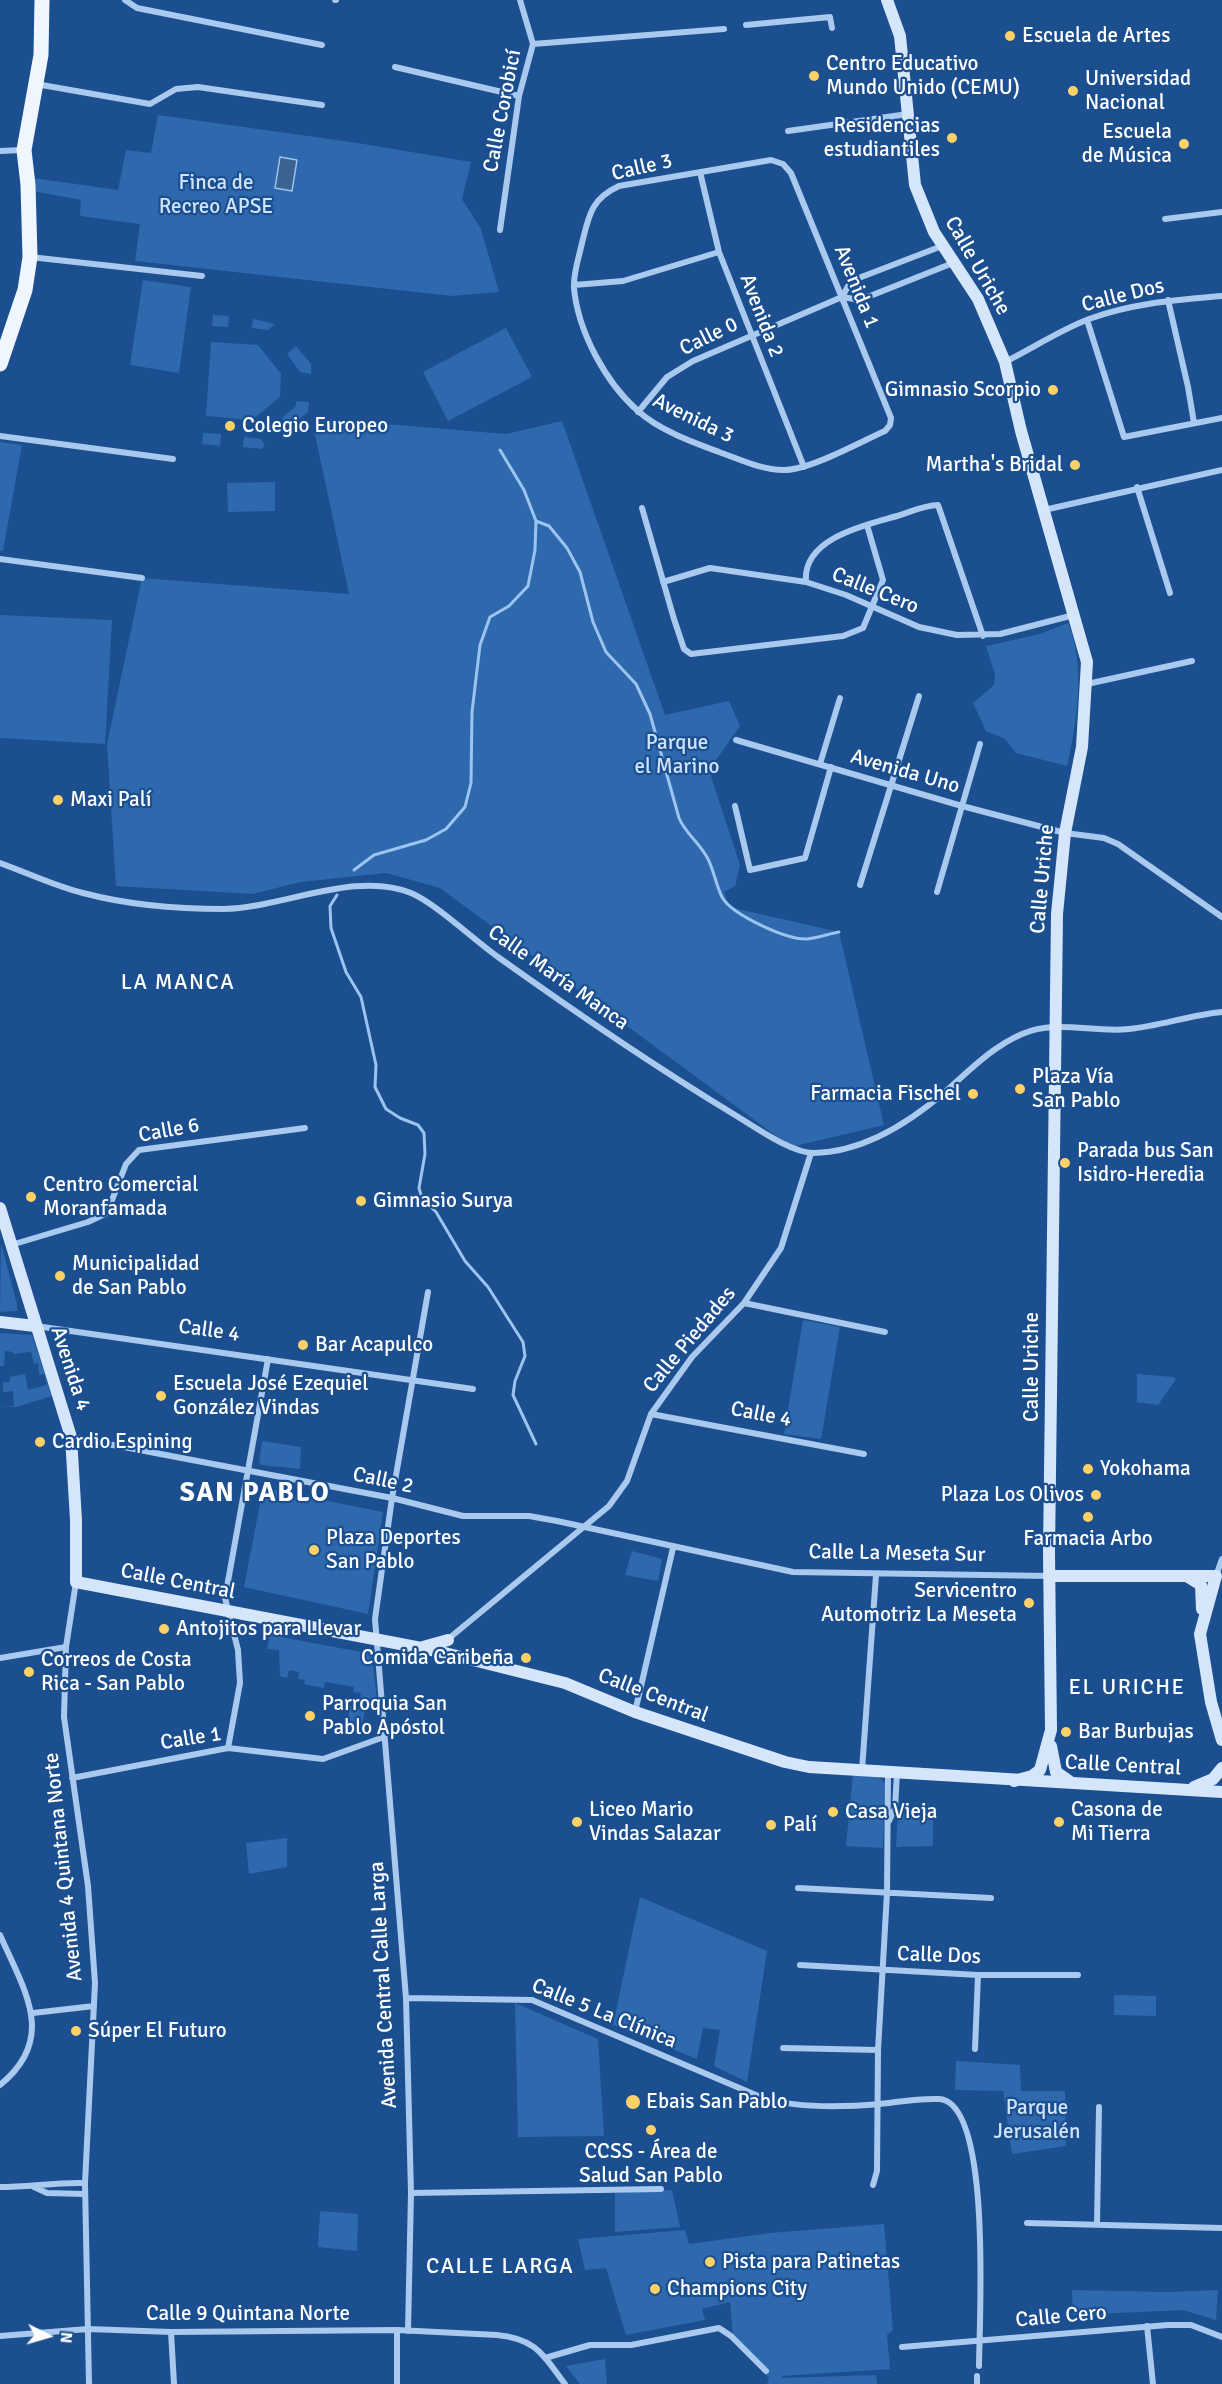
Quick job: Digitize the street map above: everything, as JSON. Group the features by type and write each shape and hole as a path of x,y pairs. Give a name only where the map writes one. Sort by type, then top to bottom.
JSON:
{"main road":[{"path":"0,364 25,290 30,257 28,185 24,150 41,55 42,0"},
{"name":"Calle Uriche","path":"886,0 900,36 915,185 926,215 942,246 978,299 1005,362 1020,431 1087,662 1079,771 1065,833 1058,884 1054,1026 1049,1576 1050,1730 1047,1753 1040,1770 1032,1776 1014,1781"},
{"name":"Avenida 4","path":"0,1209 71,1437 76,1520 76,1582"},
{"name":"Calle 4","path":"0,1322 35,1326"},
{"path":"1050,1594 1056,1579 1066,1575"},
{"name":"Calle La Meseta Sur","path":"1049,1576 1216,1576"},
{"path":"1200,1634 1216,1576"},
{"path":"1188,1577 1202,1586 1200,1634 1211,1702 1222,1740"},
{"name":"Calle Central","path":"76,1582 437,1651 565,1683 635,1712 762,1757 809,1767 1014,1781 1190,1788 1222,1792"},
{"path":"421,1648 448,1640"},
{"path":"1050,1730 1056,1772 1072,1783"},
{"path":"1190,1788 1213,1779 1222,1768"}],"street":[{"path":"125,0 136,8 322,45"},
{"name":"Calle Corobicí","path":"500,230 519,96 533,44 520,0"},
{"path":"746,25 830,17 832,28"},
{"path":"533,44 724,28"},
{"path":"394,67 519,96"},
{"path":"35,84 150,104 176,89 198,87 322,105"},
{"path":"788,130 908,114"},
{"path":"0,151 24,150"},
{"name":"Calle 3","path":"574,285 589,217 596,201 606,192 619,186 771,160 783,164"},
{"name":"Avenida 1","path":"783,164 791,172 891,418 890,425 885,431 804,467"},
{"name":"Avenida 2","path":"700,172 719,252 804,467"},
{"path":"1165,219 1222,212"},
{"name":"Calle 0","path":"842,297 851,281 942,246"},
{"path":"574,285 623,281 719,252"},
{"path":"30,257 202,276"},
{"name":"Calle 0","path":"638,412 668,377 693,361 750,334 842,297 860,300 953,263"},
{"name":"Avenida 3","path":"574,285 579,317 596,355 618,388 638,412 676,434 767,469 786,470 804,467"},
{"name":"Calle Dos","path":"1005,362 1087,320 1168,300 1222,296"},
{"path":"1168,300 1194,423"},
{"path":"1087,320 1122,435 1127,438 1222,418"},
{"path":"0,436 173,459"},
{"path":"1043,510 1137,487 1222,470"},
{"path":"1137,487 1170,593"},
{"path":"806,582 806,569 813,557 838,535 938,505 983,636"},
{"path":"642,508 686,652 691,654 854,634 863,628 883,580 883,573 867,525"},
{"path":"0,559 142,578"},
{"name":"Calle Cero","path":"663,582 710,568 806,582 919,627 947,634 983,636 1014,632 1074,615"},
{"path":"1087,684 1192,661"},
{"path":"860,885 919,696"},
{"path":"820,764 840,698"},
{"name":"Avenida Uno","path":"736,740 962,806 1065,833 1104,838 1118,844 1222,917"},
{"path":"937,892 980,744"},
{"path":"735,807 750,870 805,858 831,768"},
{"name":"Calle María Manca","path":"0,863 81,893 135,904 223,909 263,907 297,897 366,885 396,888 414,894 497,957 670,1075 759,1130 791,1147 811,1153"},
{"path":"811,1153 859,1144 884,1135 918,1114 984,1057 1005,1043 1040,1027 1128,1029 1222,1012"},
{"name":"Calle 6","path":"10,1245 88,1222 107,1213 126,1164 139,1150 305,1128"},
{"name":"Calle Piedades","path":"437,1651 609,1506 627,1481 651,1414 693,1357 744,1303 781,1248 811,1153"},
{"name":"Avenida Central Calle Larga","path":"408,2331 411,2193 406,1998 375,1619 392,1498 428,1292"},
{"path":"744,1303 885,1332"},
{"name":"Calle 4","path":"35,1326 473,1389"},
{"path":"228,1748 240,1683 238,1650 225,1598 268,1359"},
{"name":"Calle 4","path":"651,1414 864,1454"},
{"name":"Calle 2","path":"71,1437 392,1498 463,1516 529,1516 582,1529"},
{"name":"Calle La Meseta Sur","path":"582,1529 793,1572 1049,1576"},
{"path":"635,1712 673,1548"},
{"path":"1216,1576 1222,1559"},
{"path":"862,1770 876,1575"},
{"name":"Avenida 4 Quintana Norte","path":"76,1582 66,1647 64,1717 88,1886 94,2006 85,2183 88,2329"},
{"path":"0,1658 66,1647"},
{"name":"Calle 1","path":"72,1778 228,1748 323,1759 341,1755 384,1737"},
{"path":"873,2185 877,2171 878,2050 884,1970 889,1822 895,1808 893,1772"},
{"path":"798,1888 991,1898"},
{"path":"0,1935 33,2013 33,2037 25,2057 15,2073 0,2085"},
{"name":"Calle Dos","path":"800,1965 978,1975 1078,1975"},
{"path":"975,2049 978,1975"},
{"name":"Calle 5 La Clínica","path":"406,1998 532,2000 763,2098 782,2103 878,2104"},
{"path":"33,2013 94,2006"},
{"path":"783,2048 878,2050"},
{"path":"878,2104 939,2099 950,2102 963,2122 978,2181 981,2215 979,2366"},
{"path":"1097,2225 1099,2107"},
{"path":"0,2187 33,2187 50,2182 85,2183"},
{"path":"33,2187 47,2193 85,2194"},
{"path":"411,2193 661,2189"},
{"path":"1027,2223 1222,2228"},
{"name":"Calle Cero","path":"902,2347 1147,2326 1191,2325 1222,2337"},
{"path":"1147,2326 1153,2384"},
{"path":"545,2358 584,2346 632,2345 719,2328 731,2336 766,2371"},
{"path":"88,2329 89,2384"},
{"name":"Calle 9 Quintana Norte","path":"0,2336 88,2329 171,2332 408,2331"},
{"path":"397,2330 397,2384"},
{"path":"408,2331 512,2337 534,2344 565,2384"},
{"path":"171,2332 174,2384"},
{"path":"977,2376 977,2384"}],"green space":[{"name":"Finca de Recreo APSE","path":"158,115 358,143 471,162 462,199 481,229 499,292 452,296 135,261 140,224 80,216 81,200 33,191 33,178 118,190 126,150 151,153"},
{"path":"143,280 191,287 179,373 130,365"},
{"path":"213,315 229,316 228,327 212,326"},
{"path":"253,319 275,324 268,330 252,328"},
{"path":"506,328 532,377 448,421 423,372"},
{"path":"211,342 258,345 281,374 280,397 252,420 206,416"},
{"path":"296,346 311,364 311,374 300,372 287,354"},
{"path":"296,401 309,402 308,412 289,427 282,418 296,406"},
{"name":"Parque el Marino","path":"326,419 506,434 562,421 665,715 729,701 740,726 709,770 740,865 735,886 724,892 729,907 839,932 884,1125 791,1147 440,888 386,873 301,882 252,894 116,886 107,744 142,578 349,594 314,430"},
{"path":"203,433 221,434 220,446 202,444"},
{"path":"244,437 261,439 265,446 261,449 243,447"},
{"path":"0,442 22,445 3,551 0,551"},
{"path":"275,482 275,511 228,512 227,483"},
{"path":"0,615 112,620 105,744 0,738"},
{"path":"1068,623 1077,658 1078,694 1067,766 1016,753 1005,739 986,731 973,703 994,685 995,675 986,646 1040,634"},
{"path":"1,1243 17,1304 17,1311 0,1312"},
{"path":"803,1320 840,1327 821,1439 784,1434"},
{"path":"0,1333 32,1335 52,1396 16,1407 0,1407 14,1406 13,1391 3,1392 3,1382 10,1382 10,1377 25,1374 28,1390 47,1385 44,1374 39,1375 38,1363 34,1364 31,1352 13,1354 13,1352 5,1351 4,1366 0,1366"},
{"path":"1137,1374 1176,1379 1158,1405 1137,1402"},
{"path":"262,1441 301,1447 300,1469 261,1465 259,1462"},
{"name":"Plaza Deportes San Pablo","path":"263,1488 383,1512 368,1614 244,1587"},
{"path":"632,1551 662,1559 658,1581 625,1575"},
{"path":"270,1635 372,1654 378,1710 365,1708 363,1722 346,1731 350,1706 358,1707 361,1693 353,1692 354,1687 325,1682 324,1688 304,1684 305,1680 298,1679 299,1672 289,1670 287,1678 280,1676 279,1650 267,1649"},
{"path":"853,1774 878,1776 885,1783 883,1848 846,1846"},
{"path":"898,1813 933,1818 933,1846 896,1847"},
{"path":"287,1838 287,1867 249,1874 246,1843"},
{"path":"640,1897 767,1951 747,2082 714,2066 720,2030 703,2028 697,2059 613,2025"},
{"path":"1114,1995 1156,1996 1156,2016 1114,2015"},
{"path":"515,2003 598,2039 604,2136 518,2137"},
{"name":"Parque Jerusalén","path":"956,2061 1020,2065 1021,2091 1065,2091 1066,2146 1012,2154 1003,2091 955,2090"},
{"path":"672,2190 680,2227 615,2232 615,2193"},
{"path":"320,2211 358,2214 357,2251 318,2247"},
{"path":"884,2224 893,2330 887,2335 890,2369 782,2376 782,2378 876,2375 877,2384 767,2384 769,2378 733,2338 730,2302 702,2309 705,2320 626,2335 606,2268 585,2270 578,2239 685,2230 689,2244 770,2233"},
{"path":"1072,2290 1167,2292 1218,2290 1216,2320 1183,2310 1073,2315"},
{"path":"605,2359 607,2384 580,2384 566,2366"}],"shaded area":[{"path":"280,157 297,160 292,191 275,188"}],"waterway":[{"path":"500,450 524,490 536,521 549,526 567,548 580,572 593,622 606,652 636,684 650,714 679,818 708,859 722,897 748,918 787,935 807,939 839,932"},
{"path":"354,870 374,855 426,840 446,829 465,807 471,783 472,712 480,645 490,617 509,606 528,586 535,550 536,521"},
{"path":"337,895 330,906 331,928 346,972 361,997 376,1065 375,1087 386,1109 418,1125 424,1133 425,1154 419,1188 422,1198 436,1212 465,1261 488,1287 523,1342 525,1356 515,1381 513,1395 536,1444"}],"place":[{"name":"Escuela de Artes","path":"1010,36"},
{"name":"Centro Educativo Mundo Unido (CEMU)","path":"814,76"},
{"name":"Universidad Nacional","path":"1073,91"},
{"name":"Residencias estudiantiles","path":"952,138"},
{"name":"Escuela de Música","path":"1184,144"},
{"name":"Gimnasio Scorpio","path":"1053,390"},
{"name":"Colegio Europeo","path":"230,426"},
{"name":"Martha's Bridal","path":"1075,465"},
{"name":"Maxi Palí","path":"58,800"},
{"name":"Plaza Vía San Pablo","path":"1020,1089"},
{"name":"Farmacia Fischel","path":"973,1094"},
{"name":"Parada bus San Isidro-Heredia","path":"1065,1163"},
{"name":"Centro Comercial Moranfamada","path":"31,1197"},
{"name":"Gimnasio Surya","path":"361,1201"},
{"name":"Municipalidad de San Pablo","path":"60,1276"},
{"name":"Bar Acapulco","path":"303,1345"},
{"name":"Escuela José Ezequiel González Vindas","path":"161,1396"},
{"name":"Cardio Espining","path":"40,1442"},
{"name":"Yokohama","path":"1088,1469"},
{"name":"Plaza Los Olivos","path":"1096,1495"},
{"name":"Farmacia Arbo","path":"1088,1517"},
{"name":"Plaza Deportes San Pablo","path":"314,1550"},
{"name":"Servicentro Automotriz La Meseta","path":"1029,1603"},
{"name":"Antojitos para Llevar","path":"164,1629"},
{"name":"Comida Caribeña","path":"526,1658"},
{"name":"Correos de Costa Rica - San Pablo","path":"29,1672"},
{"name":"Parroquia San Pablo Apóstol","path":"310,1716"},
{"name":"Bar Burbujas","path":"1066,1732"},
{"name":"Casa Vieja","path":"833,1812"},
{"name":"Liceo Mario Vindas Salazar","path":"577,1822"},
{"name":"Casona de Mi Tierra","path":"1059,1822"},
{"name":"Palí","path":"771,1825"},
{"name":"Súper El Futuro","path":"76,2031"},
{"name":"Ebais San Pablo","path":"633,2102"},
{"name":"CCSS - Área de Salud San Pablo","path":"651,2130"},
{"name":"Pista para Patinetas","path":"710,2262"},
{"name":"Champions City","path":"655,2289"}],"district":[{"name":"LA MANCA","path":"178,983"},
{"name":"SAN PABLO","path":"255,1494"},
{"name":"EL URICHE","path":"1127,1688"},
{"name":"CALLE LARGA","path":"500,2267"}]}
